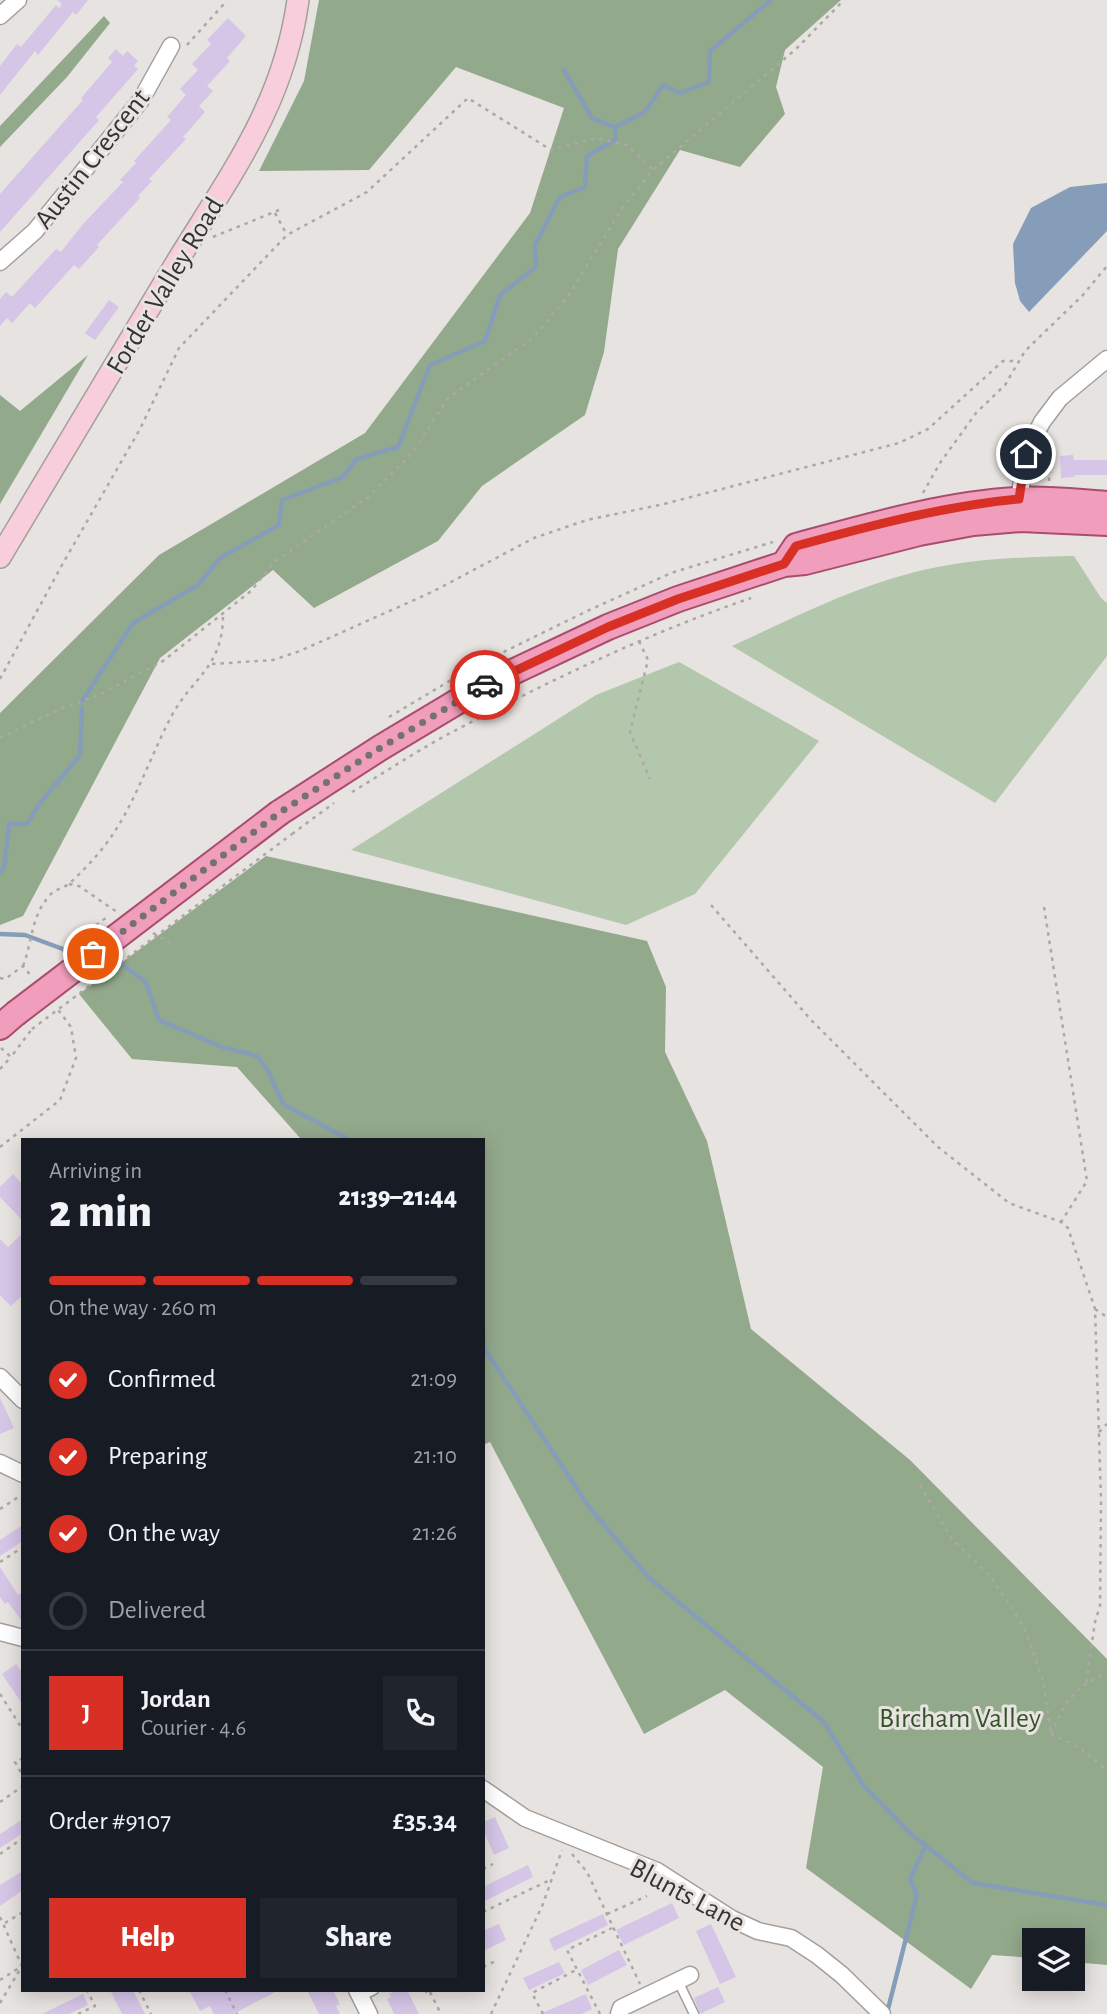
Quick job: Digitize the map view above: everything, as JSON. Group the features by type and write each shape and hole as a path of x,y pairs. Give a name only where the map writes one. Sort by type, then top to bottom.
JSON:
{"main road":[{"name":"Forder Valley Road","path":"0,557 184,249 247,151 284,70 295,26 298,0"},
{"path":"784,564 796,546 919,515 1019,499 1107,504"},
{"path":"16,1023 279,813 380,748 485,685 526,664 667,603 784,564 805,562 919,533 973,523 1021,519 1107,523"}],"street":[{"path":"0,15 18,0"},
{"name":"Austin Crescent","path":"0,262 35,231 141,100 172,46"},
{"path":"1019,499 1026,454 1046,417 1059,398 1107,359"},
{"path":"0,1377 21,1398"},
{"path":"0,1463 21,1473"},
{"path":"0,1632 21,1637"},
{"name":"Blunts Lane","path":"485,1789 525,1818 566,1839 657,1871 732,1919 758,1931 791,1938 842,1975 882,2014"},
{"path":"619,2014 621,2008 684,1978"},
{"path":"364,1992 369,2014"}],"lane":[{"path":"684,1978 694,2014"}],"path":[{"path":"172,46 184,49 223,5 224,0"},
{"path":"0,738 96,696 163,661 251,591 274,562 367,498 414,452 448,398 534,337 570,293 623,207 653,170 796,49 844,0"},
{"path":"0,679 61,565 140,429 179,348 287,235 367,192 468,98 551,150 596,138 627,145 653,170"},
{"path":"184,249 277,211 287,235"},
{"path":"920,496 976,413 1005,385 1025,351 1082,296 1107,266"},
{"path":"212,664 273,660 300,650 432,592 534,538 587,520 664,504 899,443 928,429 1003,360 1018,361"},
{"path":"1046,417 1051,421 1049,481"},
{"path":"351,792 456,730 602,656 690,619 754,597"},
{"path":"0,978 5,979 23,966 28,954 33,923 51,894 69,884 110,838 133,798 172,714 212,664 223,635 223,615"},
{"path":"639,641 648,660 630,732 650,779"},
{"path":"0,1069 11,1057 16,1023 292,835 340,799"},
{"path":"711,905 811,1020 938,1147 1009,1203 1061,1222 1068,1228 1095,1310 1101,1500 1100,1606 1086,1683"},
{"path":"1044,907 1087,1181 1061,1222"},
{"path":"23,966 39,986"},
{"path":"0,1147 60,1100 76,1058 71,1027 55,1007"},
{"path":"0,1046 11,1057"},
{"path":"1095,1310 1107,1317"},
{"path":"1099,1432 1107,1424"},
{"path":"920,1485 951,1538 990,1576 1024,1627 1043,1680 1051,1734"},
{"path":"0,1509 21,1495"},
{"path":"0,1562 21,1548"},
{"path":"1051,1734 1065,1703 1086,1683 1107,1672"},
{"path":"0,1694 21,1727"},
{"path":"1051,1734 1080,1748 1107,1770"},
{"path":"21,1759 15,1762 21,1772"},
{"path":"0,1801 21,1788"},
{"path":"491,2014 543,1904 566,1839"},
{"path":"566,1839 587,1872 646,1996"},
{"path":"0,1854 21,1840"},
{"path":"485,1868 493,1864"},
{"path":"485,1911 552,1879"},
{"path":"607,1914 647,1896"},
{"path":"5,1923 21,1913"},
{"path":"0,1917 21,1963"},
{"path":"600,2014 567,1950 614,1927"},
{"path":"485,1966 498,1960"},
{"path":"0,1980 21,1967"},
{"path":"0,2003 21,1968"},
{"path":"543,2014 532,1993 577,1970"},
{"path":"79,2014 95,2006 88,1992"},
{"path":"140,1992 151,2014"},
{"path":"226,1992 237,2014"},
{"path":"432,1992 441,2014"}],"green space":[{"path":"319,0 841,0 785,50 776,87 785,114 740,167 680,150 618,249 604,352 585,415 482,486 438,541 314,608 273,570 160,658 23,916 0,925 0,713 159,555 365,433 530,213 564,108 456,67 369,170 259,171 304,81"},
{"path":"104,16 110,23 67,77 0,147 0,126"},
{"path":"88,355 0,504 0,395 20,411"},
{"path":"1074,556 1107,603 1107,656 995,803 732,646 845,595 915,572 974,561"},
{"path":"679,662 819,741 695,894 626,925 351,850 596,695"},
{"name":"Bircham Valley","path":"266,856 647,941 666,987 665,1052 707,1141 751,1329 910,1460 1107,1659 1107,1965 1085,1963 1085,1928 1022,1928 1022,1957 992,1955 971,1989 806,1868 823,1767 725,1690 644,1734 490,1442 485,1444 485,1138 300,1138 237,1067 132,1059 79,994"}],"water":[{"path":"1107,183 1107,231 1029,312 1020,301 1015,283 1013,244 1031,208 1070,187"}],"building":[{"path":"57,0 88,0 76,15 73,12 38,55 35,51 0,95 0,66 17,44 21,47 56,5 59,8 62,4"},
{"path":"228,18 246,36 227,58 230,61 207,86 213,91 199,106 205,112 183,137 186,139 149,179 152,181 138,196 140,198 79,269 74,265 35,308 30,303 12,323 7,318 0,326 0,299 6,292 12,297 56,249 61,252 123,182 120,180 136,163 134,161 171,120 167,117 186,95 180,89 198,70 192,64 211,44 207,40"},
{"path":"116,49 123,56 127,51 138,61 134,66 138,69 96,117 99,120 0,232 0,194 83,100 81,98 112,62 108,58"},
{"path":"109,300 119,307 95,340 85,333"},
{"path":"1073,455 1074,460 1107,460 1107,475 1074,475 1075,477 1061,478 1060,456"},
{"path":"13,1174 21,1183 21,1219 0,1197 0,1187"},
{"path":"21,1235 21,1297 11,1306 0,1295 0,1239 8,1247"},
{"path":"0,1398 14,1428 0,1434"},
{"path":"21,1526 21,1542 0,1556 0,1540"},
{"path":"0,1567 18,1595 21,1593 21,1620 8,1602 5,1604 0,1597"},
{"path":"16,1664 21,1671 21,1702 2,1674"},
{"path":"495,1817 509,1848 494,1855 485,1834 485,1821"},
{"path":"21,1820 21,1834 0,1848 0,1834"},
{"path":"528,1865 533,1877 485,1901 485,1886"},
{"path":"21,1872 21,1891 0,1906 0,1885"},
{"path":"672,1903 679,1918 624,1945 616,1930"},
{"path":"603,1914 608,1925 554,1951 549,1939"},
{"path":"499,1924 506,1940 485,1950 485,1930"},
{"path":"711,1924 736,1977 720,1984 696,1931"},
{"path":"619,1950 627,1965 588,1985 581,1970"},
{"path":"559,1962 565,1973 529,1990 523,1978"},
{"path":"718,1987 725,2002 700,2014 694,1998"},
{"path":"111,1992 134,1992 145,2014 122,2014"},
{"path":"190,1992 275,1992 233,2014 214,2014 210,2006 200,2011"},
{"path":"308,1992 334,1992 340,2004 336,2006 340,2014 319,2014"},
{"path":"408,1992 419,2014 394,2014 387,1999 391,1997 389,1994"},
{"path":"83,1994 88,2005 69,2014 42,2014"},
{"path":"586,1994 592,2009 581,2014 540,2014"}],"waterway":[{"path":"82,701 133,623 198,585 220,558 279,525 282,500 343,477 357,459 398,447 430,365 485,341 500,295 536,267 535,245 560,197 585,187 587,156 616,139 615,127 645,112 663,85 680,93 709,82 710,51 771,0"},
{"path":"564,70 592,118 614,127"},
{"path":"0,872 4,868 9,824 27,824 40,803 80,755 82,707"},
{"path":"0,934 25,935 79,955"},
{"path":"101,959 119,962 146,982 159,1020 222,1047 257,1056 268,1071 283,1104 346,1138"},
{"path":"485,1350 589,1507 649,1578 824,1722 863,1785 911,1834 973,1883 1107,1905"},
{"path":"887,2013 917,1895 910,1879 926,1845"}],"way so far":[{"path":"93,954 279,813 485,685"}],"route":[{"path":"485,685 608,627 678,599 784,564 796,546 919,515 1019,499 1026,454"}]}
